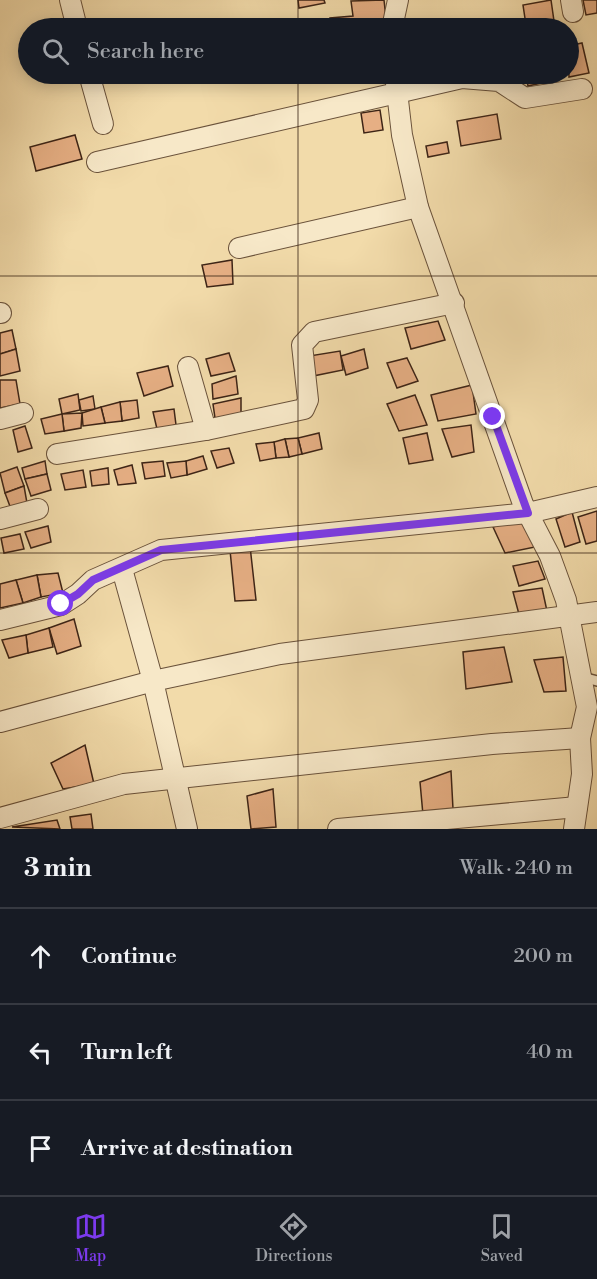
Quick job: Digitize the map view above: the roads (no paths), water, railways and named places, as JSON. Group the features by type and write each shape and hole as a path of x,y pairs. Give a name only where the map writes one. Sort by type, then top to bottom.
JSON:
{"street":[{"path":"70,0 74,18"},
{"path":"394,18 398,0"},
{"path":"92,84 103,124"},
{"path":"397,84 402,135 418,207 528,513 550,556 590,679 592,714 580,738 582,774 574,829"},
{"path":"97,162 436,84"},
{"path":"504,84 525,98 582,89"},
{"path":"239,248 418,207"},
{"path":"57,454 206,430 304,409 308,400 302,345 314,332 454,303"},
{"path":"188,367 206,430"},
{"path":"0,419 23,412"},
{"path":"0,620 61,604 78,594 93,580 161,550 528,513 597,497"},
{"path":"0,519 38,509"},
{"path":"122,569 153,681 187,829"},
{"path":"0,722 153,681 280,654 597,612"},
{"path":"0,818 124,784 492,744 580,738"},
{"path":"338,829 577,807"}]}
